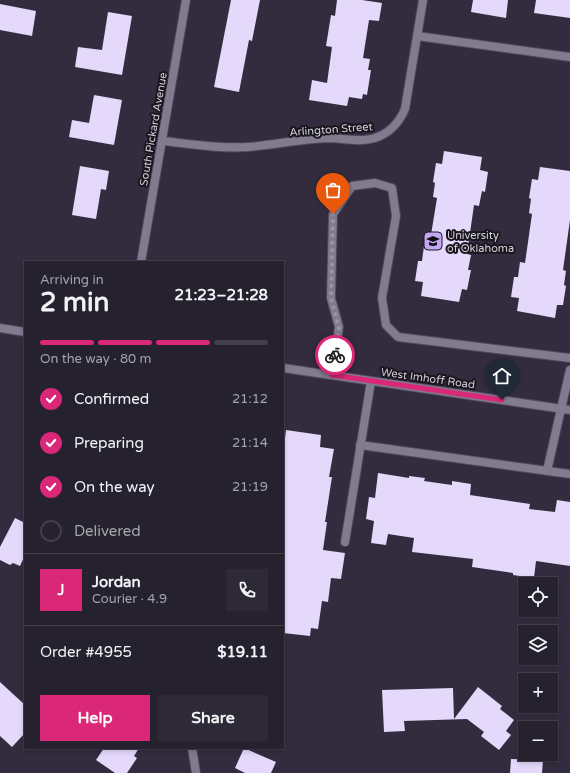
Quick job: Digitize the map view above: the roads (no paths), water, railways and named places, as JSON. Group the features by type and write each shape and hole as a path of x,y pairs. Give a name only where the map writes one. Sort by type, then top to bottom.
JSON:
{"street":[{"name":"South Pickard Avenue","path":"141,261 186,0"},
{"name":"Arlington Street","path":"163,141 247,148 310,139 375,138 390,130 395,126 403,114 424,0"},
{"path":"418,36 570,57"},
{"path":"332,375 339,328 331,298 333,214 352,186 376,183 392,188 396,216 382,298 386,325 398,337 570,358"},
{"path":"0,328 24,332"},
{"name":"West Imhoff Road","path":"284,368 570,410"},
{"path":"547,472 570,370"},
{"path":"345,542 371,381"},
{"path":"360,445 570,474"},
{"path":"192,749 196,773"}],"place":[{"name":"University of Oklahoma","path":"433,241"}]}
